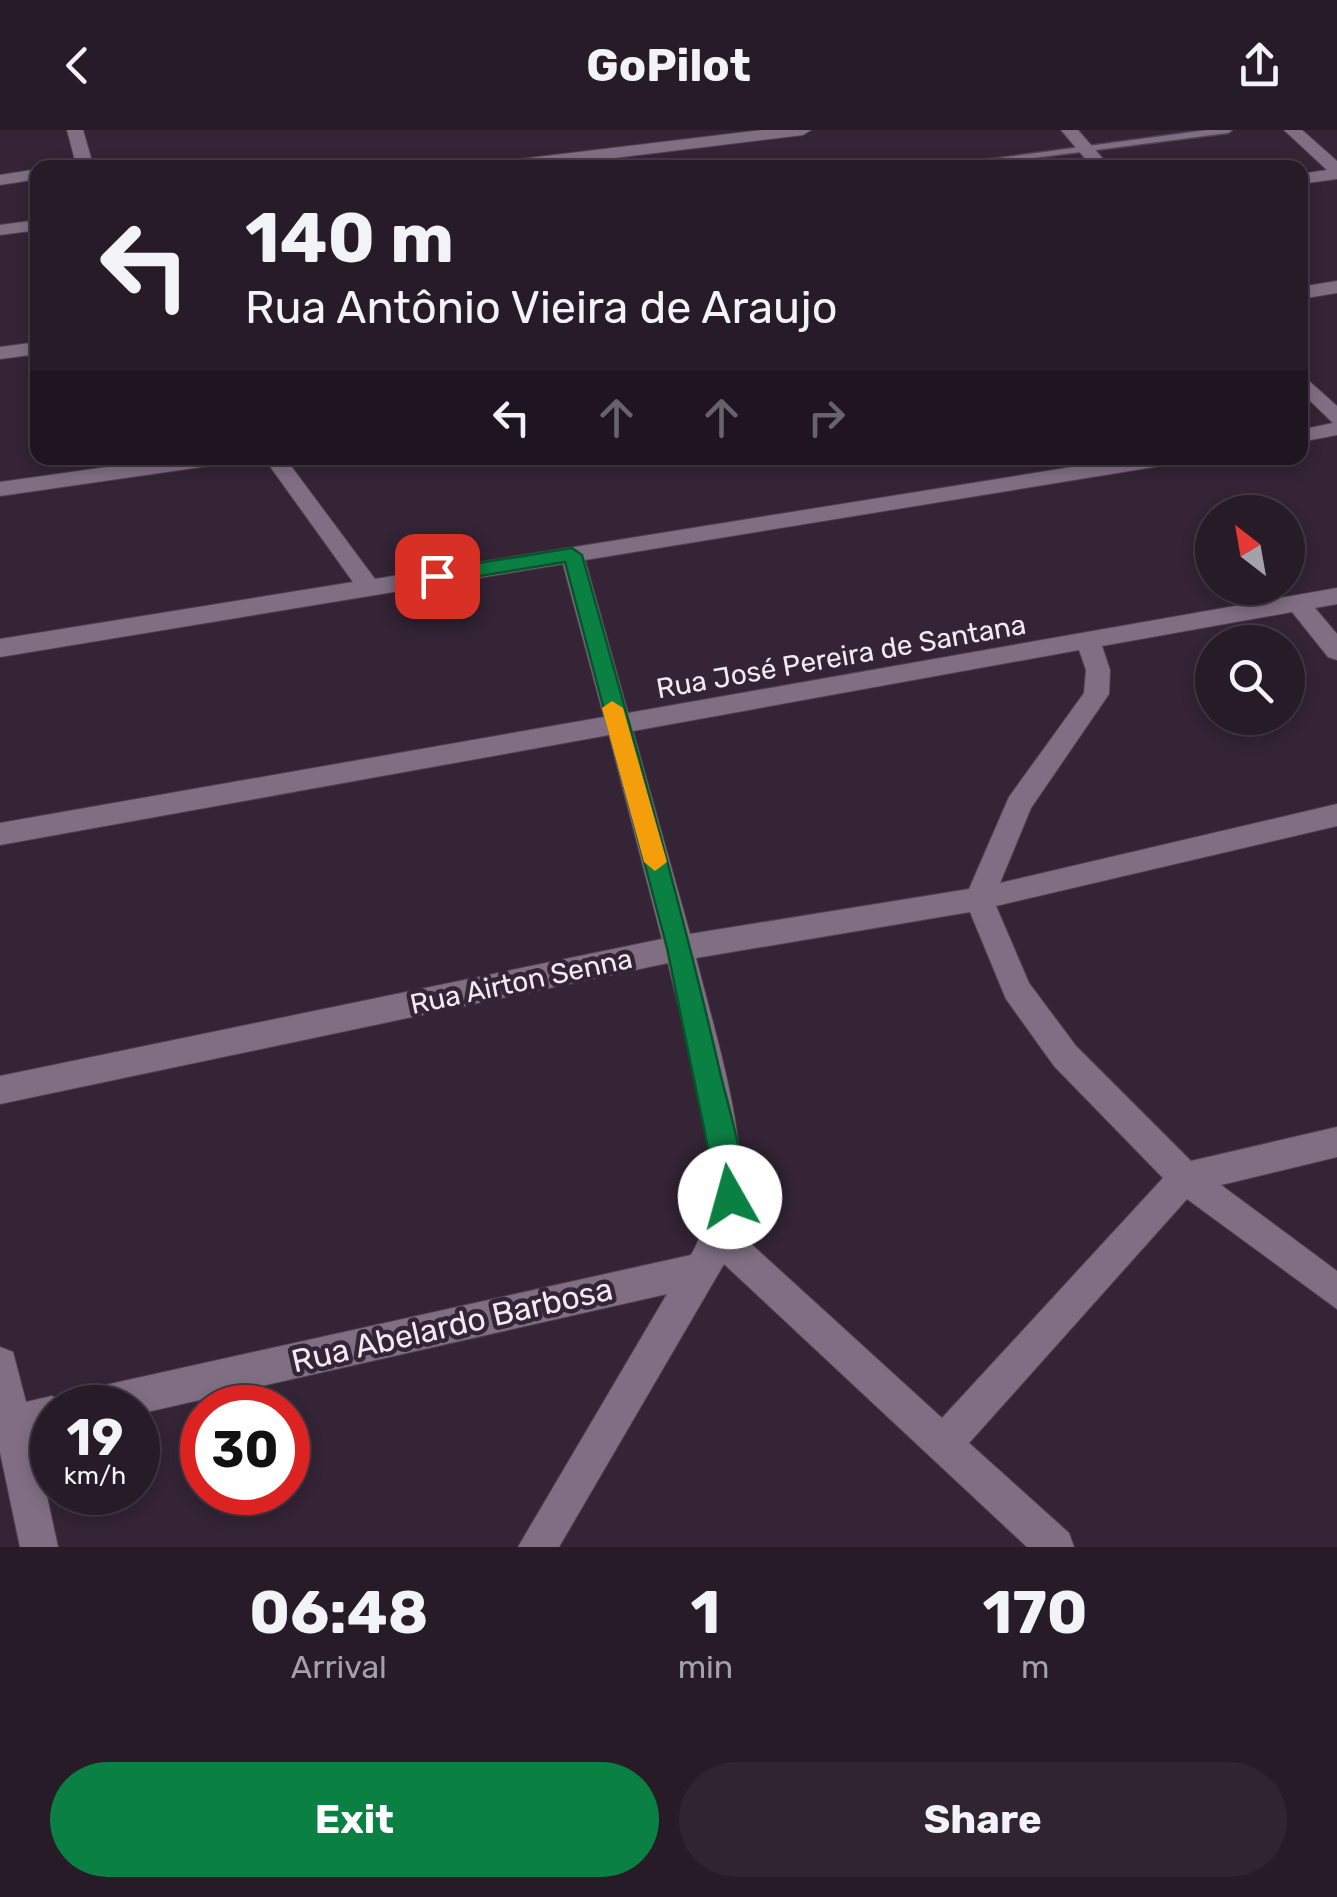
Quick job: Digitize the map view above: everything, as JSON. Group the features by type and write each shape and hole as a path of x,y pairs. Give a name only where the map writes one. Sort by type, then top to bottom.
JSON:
{"street":[{"path":"74,130 82,160"},
{"path":"637,130 653,160"},
{"path":"551,160 803,130"},
{"path":"1069,130 1096,160"},
{"path":"1292,130 1337,172"},
{"path":"1308,177 1337,172"},
{"path":"0,180 30,175"},
{"path":"0,230 30,226"},
{"path":"1308,291 1337,287"},
{"path":"0,353 30,349"},
{"path":"1308,387 1337,418"},
{"path":"1308,435 1337,430"},
{"path":"0,489 166,465"},
{"path":"279,465 369,587"},
{"path":"0,648 1123,465"},
{"path":"537,1547 712,1254 730,1197 724,1151 680,948 572,555"},
{"name":"Rua José Pereira de Santana","path":"1305,603 1337,596"},
{"name":"Rua José Pereira de Santana","path":"0,834 1294,605"},
{"path":"1301,605 1337,650"},
{"path":"1088,641 1098,670 1096,694 1018,804 978,899 1017,990 1065,1056 1185,1178 1337,1292"},
{"name":"Rua Airton Senna","path":"0,1090 680,948 978,899 1337,815"},
{"path":"943,1444 1185,1178 1337,1142"},
{"path":"712,1254 943,1444 1055,1547"},
{"name":"Rua Abelardo Barbosa","path":"160,1389 712,1254"},
{"path":"0,1366 39,1547"},
{"path":"14,1423 30,1419"}],"lane":[{"path":"992,160 1228,130"}],"slow traffic":[{"path":"612,708 655,862"}],"route":[{"path":"437,576 572,555 680,948 724,1151 730,1197"}]}
